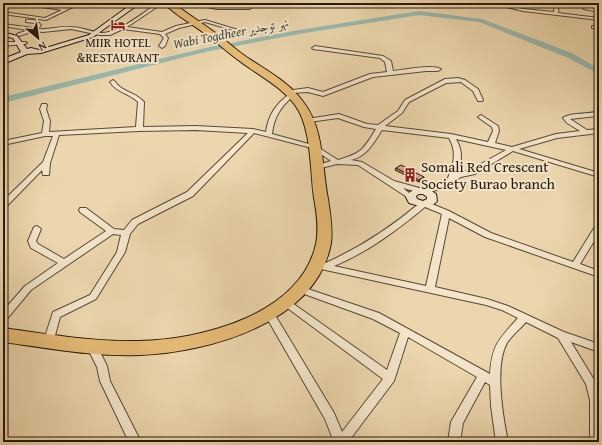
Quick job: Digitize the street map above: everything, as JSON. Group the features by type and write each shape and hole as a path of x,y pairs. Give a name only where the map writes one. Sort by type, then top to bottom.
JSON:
{"highway":[{"path":"3,335 91,345 138,348 172,346 200,341 238,328 269,313 285,302 320,266 325,229 314,147 308,120 299,103 290,94 168,3"}],"street":[{"path":"4,15 16,5 25,3 67,9"},
{"path":"56,3 74,6"},
{"path":"4,15 44,19 59,14 79,3"},
{"path":"117,16 130,3"},
{"path":"3,62 29,51 39,52 65,45 94,32 136,3"},
{"path":"3,25 49,31 69,28 108,34 123,28 161,3"},
{"path":"190,3 223,8 249,8"},
{"path":"301,3 314,3"},
{"path":"492,3 523,10 535,10 599,19"},
{"path":"556,13 558,3"},
{"path":"580,3 586,8 599,11"},
{"path":"16,5 59,14"},
{"path":"3,33 19,35 35,29 39,25 36,22 4,15"},
{"path":"123,28 162,33 195,23 209,22 236,30"},
{"path":"3,33 15,37 29,51"},
{"path":"162,33 166,38 162,46"},
{"path":"19,35 22,43"},
{"path":"3,44 22,43"},
{"path":"315,48 381,57 388,61 390,72"},
{"path":"269,135 273,114 290,94 301,90 327,93 365,76 429,68 438,69"},
{"path":"317,167 356,157 367,149 380,127 400,112 407,101 445,81 464,81 476,90 480,100"},
{"path":"113,82 115,87 138,98 141,102 139,110 139,129"},
{"path":"44,105 43,109 47,121 44,134"},
{"path":"587,133 569,122 566,118 572,116 587,117 599,112"},
{"path":"308,120 339,116 366,126 451,136 512,149 599,175"},
{"path":"481,117 495,126 496,131 490,144"},
{"path":"3,143 44,134 139,129 196,128 253,131 314,147 337,162 360,163 392,183 416,203 459,175 482,168 512,149 556,136 599,131"},
{"path":"49,340 56,315 93,297 122,252 126,233 135,222 190,194 253,131"},
{"path":"46,173 46,162 57,133"},
{"path":"451,136 456,144 460,158 451,180"},
{"path":"3,205 46,162"},
{"path":"392,183 427,196 446,213 488,235 599,274"},
{"path":"320,266 343,260 366,248 393,230 427,196"},
{"path":"84,210 112,231 126,233"},
{"path":"430,290 446,213"},
{"path":"575,265 599,227"},
{"path":"37,229 32,241 34,246 64,263"},
{"path":"3,317 28,288 112,231"},
{"path":"320,266 487,302 525,317 561,335 599,348"},
{"path":"299,289 376,316 406,330 495,382"},
{"path":"285,302 390,378"},
{"path":"269,313 330,417 340,442"},
{"path":"502,442 498,422 495,382 502,344 525,317"},
{"path":"340,442 390,378 406,330"},
{"path":"561,335 596,394 596,442"},
{"path":"91,345 102,366 105,380 135,442"},
{"path":"454,442 457,422 483,375"}],"building":[{"path":"401,165 424,177 419,180 396,168"}],"waterway":[{"name":"Wabi Togdheer نهر توجدير","path":"3,100 205,50 299,32 419,13 480,20 569,55 599,72"}],"place":[{"name":"MIIR HOTEL &RESTAURANT","path":"118,25"},
{"name":"Somali Red Crescent Society Burao branch","path":"410,175"}]}
